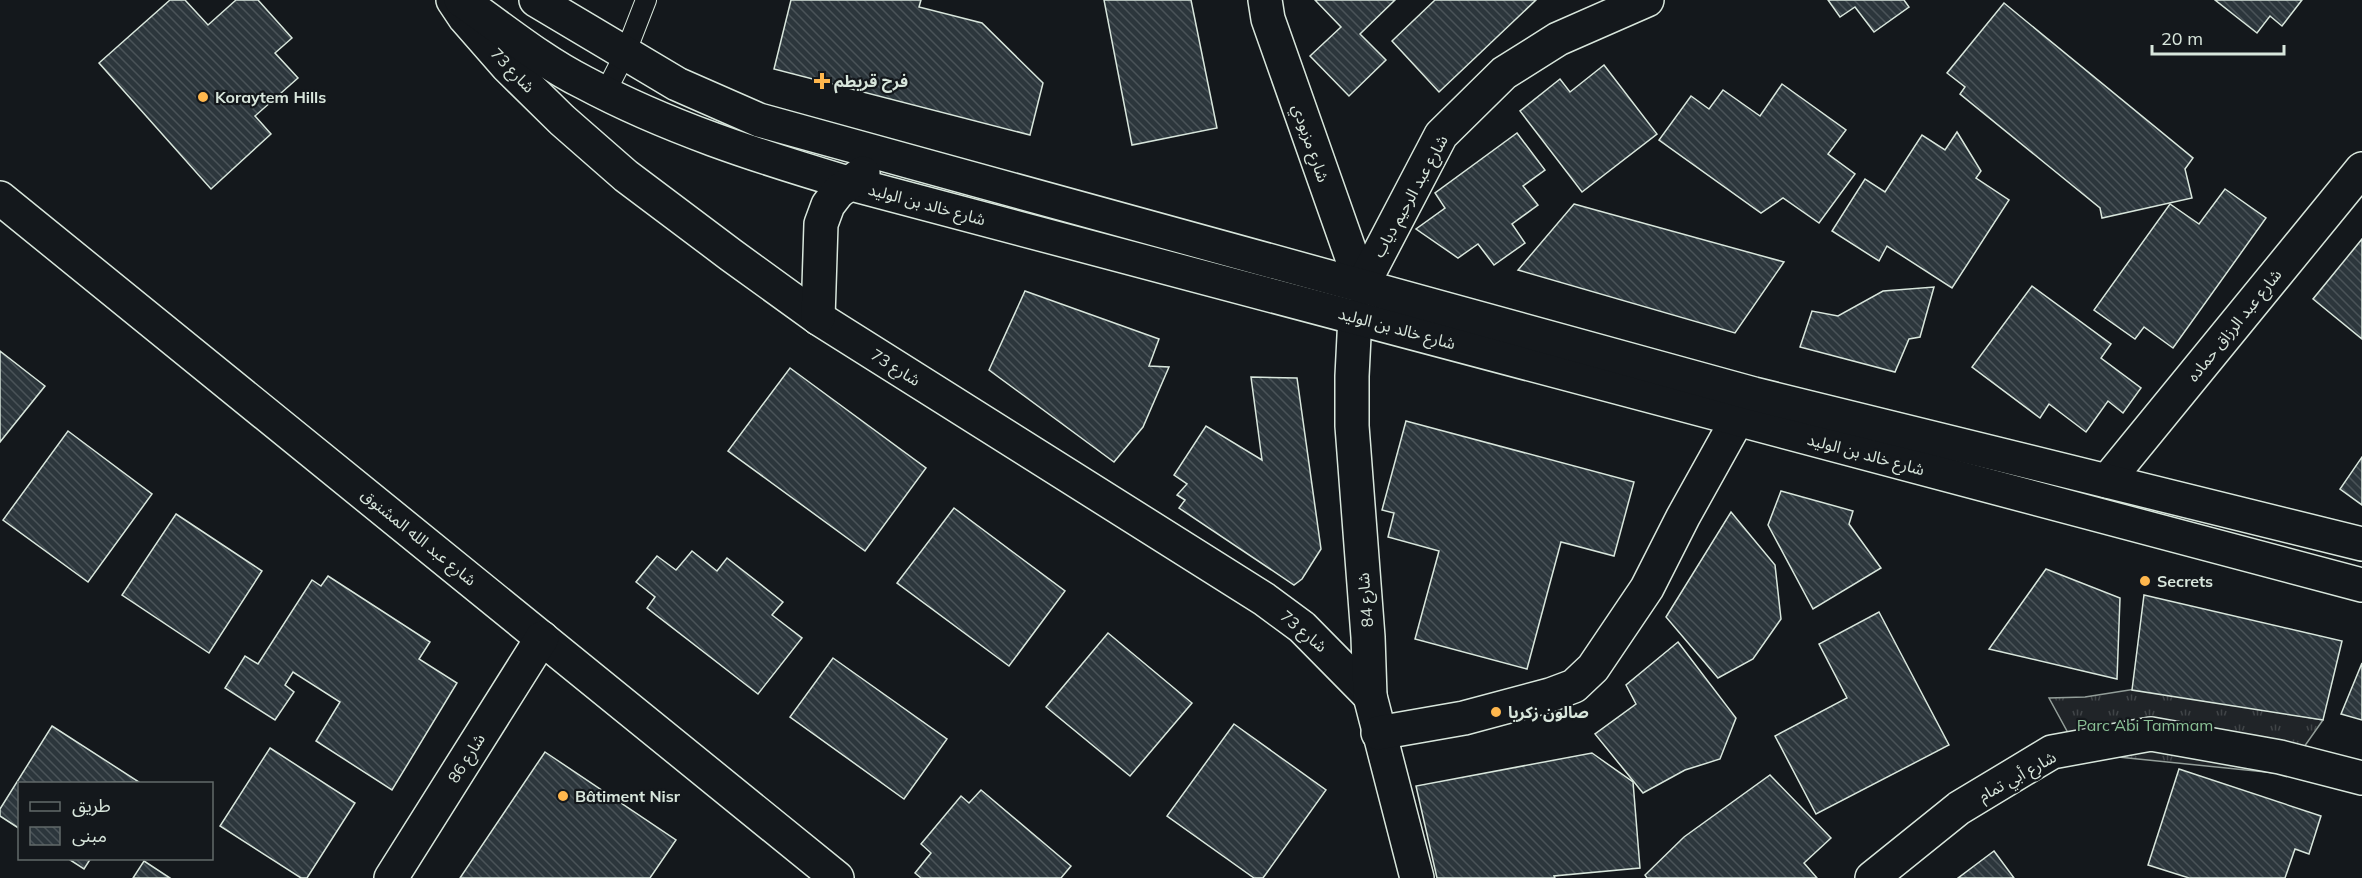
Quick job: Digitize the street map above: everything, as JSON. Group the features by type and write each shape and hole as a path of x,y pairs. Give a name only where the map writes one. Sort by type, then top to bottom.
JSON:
{"street":[{"name":"شارع 73","path":"453,0 465,18 507,66 562,120 626,176 818,318 1264,599 1302,627 1370,696"},
{"name":"شارع خالد بن الوليد","path":"461,0 581,82 687,130 768,160 848,183 1754,394 2362,544"},
{"name":"شارع خالد بن الوليد","path":"536,0 677,84 759,120 894,156 1737,420 2362,585"},
{"name":"شارع مزبودي","path":"1265,0 1268,19 1358,301"},
{"name":"شارع عبد الرحيم دياب","path":"1358,301 1441,135 1504,73 1558,39 1647,0"},
{"path":"818,318 821,224 828,205 848,183 894,156"},
{"name":"شارع عبد الرزاق حماده","path":"2107,481 2362,169"},
{"name":"شارع عبد الله المشنوق","path":"0,198 837,878"},
{"name":"شارع 84","path":"1358,301 1352,376 1352,426 1368,638 1370,696 1417,878"},
{"path":"1378,733 1464,718 1550,695 1574,686 1593,668 1647,588 1737,420"},
{"name":"شارع 86","path":"391,878 542,638"},
{"name":"شارع أبي تمام","path":"1872,878 1959,808 2052,753 2151,734 2280,757 2362,778"}],"lane":[{"path":"605,93 625,54 646,0"}],"green space":[{"name":"Parc Abi Tammam","path":"2142,688 2323,720 2285,774 2079,753 2049,698 2085,697"}],"building":[{"name":"Koraytem Hills","path":"170,0 185,0 208,25 236,0 258,0 292,38 275,53 298,78 255,116 271,134 211,189 99,63"},
{"path":"791,0 921,0 919,7 982,23 1043,83 1030,135 774,69"},
{"path":"1104,0 1191,0 1217,128 1132,145"},
{"path":"1315,0 1395,0 1360,34 1386,60 1349,96 1310,56 1341,27"},
{"path":"1435,0 1536,0 1439,92 1392,41"},
{"path":"1828,0 1904,0 1909,7 1874,32 1855,7 1840,17"},
{"path":"2215,0 2302,0 2282,26 2270,16 2257,33"},
{"path":"2004,3 2193,158 2185,169 2192,198 2102,218 2100,208 1960,94 1965,87 1947,73"},
{"path":"1604,65 1657,134 1582,192 1520,111 1560,79 1570,92"},
{"path":"1782,84 1846,130 1828,154 1855,174 1819,223 1783,198 1761,213 1659,140 1691,96 1709,109 1723,90 1760,116"},
{"path":"1957,132 1981,171 1976,178 2009,200 1952,288 1887,246 1879,261 1832,231 1865,179 1885,192 1922,135 1945,150"},
{"path":"1517,133 1545,170 1523,186 1538,205 1512,224 1525,243 1494,265 1478,244 1458,258 1416,229 1445,208 1435,193"},
{"path":"2225,189 2266,218 2173,348 2144,327 2135,339 2094,310 2170,204 2199,224"},
{"path":"1574,204 1784,262 1735,333 1518,270"},
{"path":"2362,239 2362,339 2313,299"},
{"path":"2032,286 2111,344 2101,358 2141,388 2123,413 2108,401 2086,432 2049,404 2040,418 1972,367"},
{"path":"1934,287 1920,337 1909,339 1895,372 1800,347 1812,311 1838,316 1883,291"},
{"path":"1025,291 1159,339 1149,366 1169,367 1143,427 1114,462 989,370"},
{"path":"0,351 45,386 0,442"},
{"path":"790,368 926,468 865,551 728,451"},
{"path":"1251,377 1297,378 1321,549 1302,579 1294,585 1179,508 1185,500 1177,495 1187,484 1174,475 1206,426 1262,460"},
{"path":"1406,421 1634,482 1614,556 1561,542 1527,669 1415,639 1439,551 1388,537 1394,513 1382,510"},
{"path":"68,431 152,494 88,582 3,520"},
{"path":"2362,457 2362,505 2340,489"},
{"path":"1781,491 1853,511 1849,524 1881,568 1813,609 1768,525"},
{"path":"954,508 1065,591 1009,666 897,583"},
{"path":"1731,512 1775,565 1781,619 1753,659 1718,678 1666,617"},
{"path":"176,514 262,571 209,653 122,595"},
{"path":"692,551 717,571 727,558 783,602 772,615 802,638 758,694 647,608 655,597 636,582 657,556 676,570"},
{"path":"2046,569 2120,598 2117,679 1989,649"},
{"path":"328,576 430,642 419,659 457,683 392,790 316,741 340,702 293,672 285,685 294,692 275,720 225,688 245,656 258,664 312,580 321,586"},
{"path":"2144,595 2342,641 2323,720 2132,690"},
{"path":"1879,612 1949,745 1816,814 1775,736 1847,698 1819,644"},
{"path":"1108,633 1192,703 1130,776 1046,707"},
{"path":"1678,642 1736,718 1720,759 1685,770 1643,793 1595,734 1636,704 1626,685"},
{"path":"833,658 947,739 904,799 790,717"},
{"path":"2362,663 2362,720 2341,714"},
{"path":"1234,724 1326,790 1263,878 1254,878 1167,816"},
{"path":"52,726 139,782 18,782 18,828 0,816 0,809"},
{"path":"270,748 355,803 307,878 301,878 220,826"},
{"name":"Bâtiment Nisr","path":"545,752 676,840 650,878 460,878"},
{"path":"1592,753 1633,782 1640,868 1554,876 1555,878 1437,878 1416,786"},
{"path":"2179,769 2321,816 2309,854 2295,849 2285,878 2189,878 2148,865"},
{"path":"1770,775 1831,838 1804,863 1817,878 1647,878 1645,875 1684,837"},
{"path":"981,790 1071,866 1061,878 921,878 915,873 931,853 921,844 961,796 969,803"},
{"path":"1994,851 2014,878 1958,878"},
{"path":"70,860 90,860 84,869"},
{"path":"144,861 170,878 133,878"}],"place":[{"name":"فرح قريطم","path":"822,81"},
{"name":"Koraytem Hills","path":"203,97"},
{"name":"Secrets","path":"2145,581"},
{"name":"صالون زكريا","path":"1496,712"},
{"name":"Bâtiment Nisr","path":"563,796"}]}
